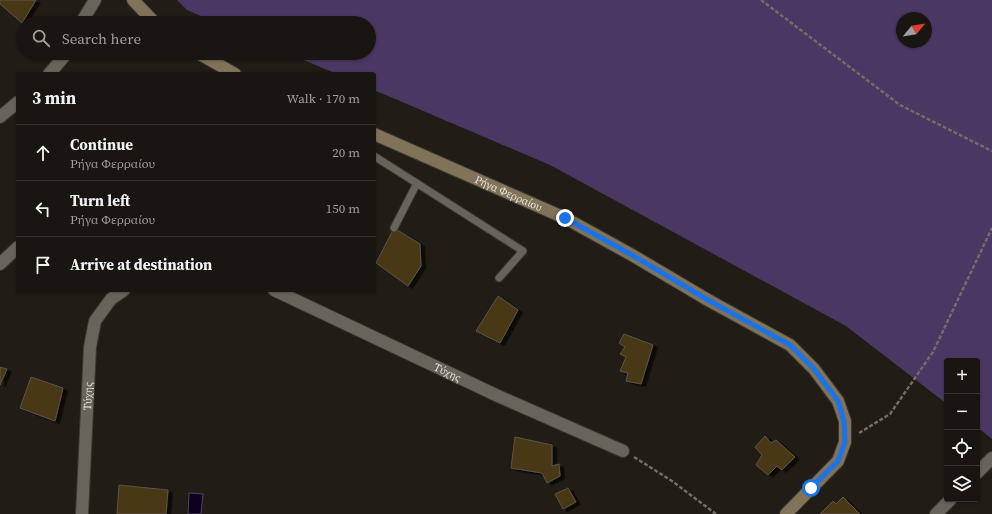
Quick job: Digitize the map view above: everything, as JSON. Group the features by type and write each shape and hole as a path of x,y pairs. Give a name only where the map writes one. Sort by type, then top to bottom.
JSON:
{"street":[{"path":"85,16 95,0"},
{"path":"133,0 148,16"},
{"path":"51,72 61,60"},
{"path":"210,60 231,72"},
{"path":"0,117 16,104"},
{"name":"Ρήγα Φερραίου","path":"376,135 565,218 790,345 814,369 838,401 844,421 845,442 838,461 786,514"},
{"path":"0,264 16,249"},
{"name":"Τύχης","path":"82,514 90,347 95,321 111,299 121,292"},
{"name":"Τύχης","path":"279,292 303,302 359,331 484,390 623,451"},
{"path":"980,470 992,458"},
{"path":"936,514 948,502"}],"lane":[{"path":"376,157 523,251 499,278"},
{"path":"394,228 417,183"}],"path":[{"path":"761,0 900,105 992,151"},
{"path":"845,442 890,414 933,352 992,228"},
{"path":"623,451 672,480 716,514"}],"shaded area":[{"path":"177,0 992,0 992,439 980,429 980,358 944,358 944,402 846,326 550,165 376,91 376,72 332,72 304,60 376,60 376,16 201,16 187,10"},
{"path":"189,493 203,494 201,514 188,514"}],"building":[{"path":"0,0 36,0 26,16 16,16 16,18 0,4"},
{"path":"394,228 420,244 421,266 408,286 376,263"},
{"path":"498,296 518,310 500,343 476,331"},
{"path":"624,334 653,345 641,384 626,381 628,373 620,371 626,357 620,354 625,347 619,343"},
{"path":"0,367 7,369 0,385"},
{"path":"31,377 63,388 55,421 20,408"},
{"path":"765,436 771,443 776,440 795,457 782,470 777,466 768,475 756,465 762,455 755,447"},
{"path":"515,437 552,445 552,466 559,464 560,476 547,483 542,473 511,468"},
{"path":"119,485 168,490 166,514 117,514"},
{"path":"568,488 576,502 563,509 555,494"},
{"path":"843,497 860,514 820,514 833,501 836,504"}],"route":[{"path":"565,218 790,345 814,369 838,401 844,421 845,442 838,461 811,488"}]}
